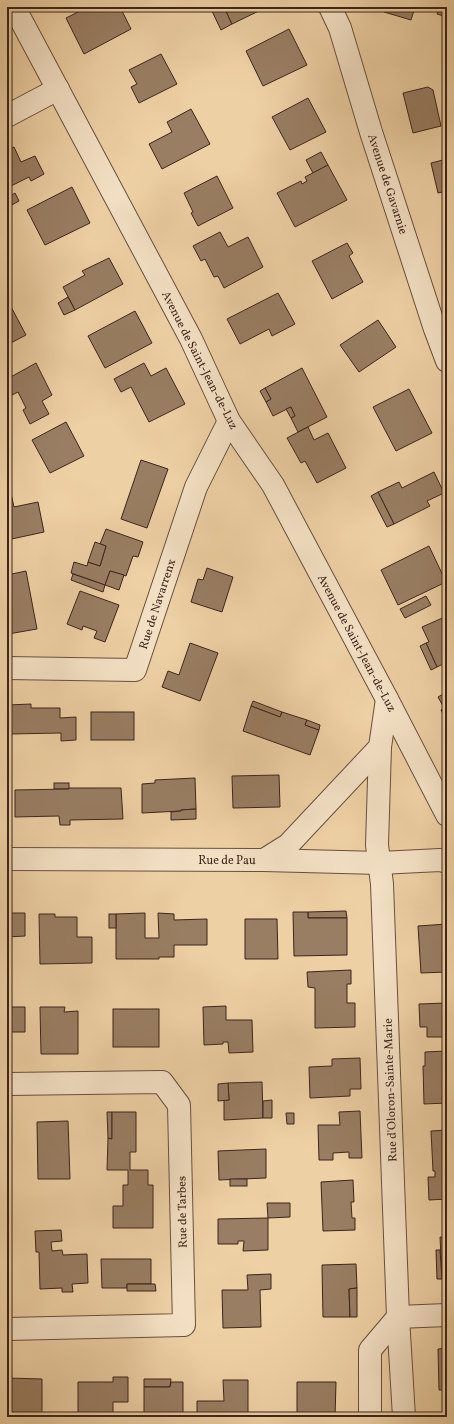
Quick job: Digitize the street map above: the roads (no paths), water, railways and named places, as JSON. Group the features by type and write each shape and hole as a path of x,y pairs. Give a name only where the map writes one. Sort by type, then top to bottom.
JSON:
{"street":[{"name":"Avenue de Saint-Jean-de-Luz","path":"14,7 191,339 229,421 272,485 387,699 447,815"},
{"name":"Avenue de Gavarnie","path":"330,7 340,28 371,132 435,329 447,361"},
{"path":"7,116 58,89"},
{"name":"Rue de Navarrenx","path":"7,668 135,670 196,487 229,421"},
{"name":"Rue d'Oloron-Sainte-Marie","path":"387,699 380,747 377,845 382,884 398,1317 404,1417"},
{"path":"264,860 288,845 380,747"},
{"name":"Rue de Pau","path":"7,859 264,860 380,863 440,860 447,862"},
{"name":"Rue de Tarbes","path":"7,1084 162,1082 179,1105 184,1325 7,1329"},
{"path":"370,1417 370,1350 398,1317 447,1315"}]}
